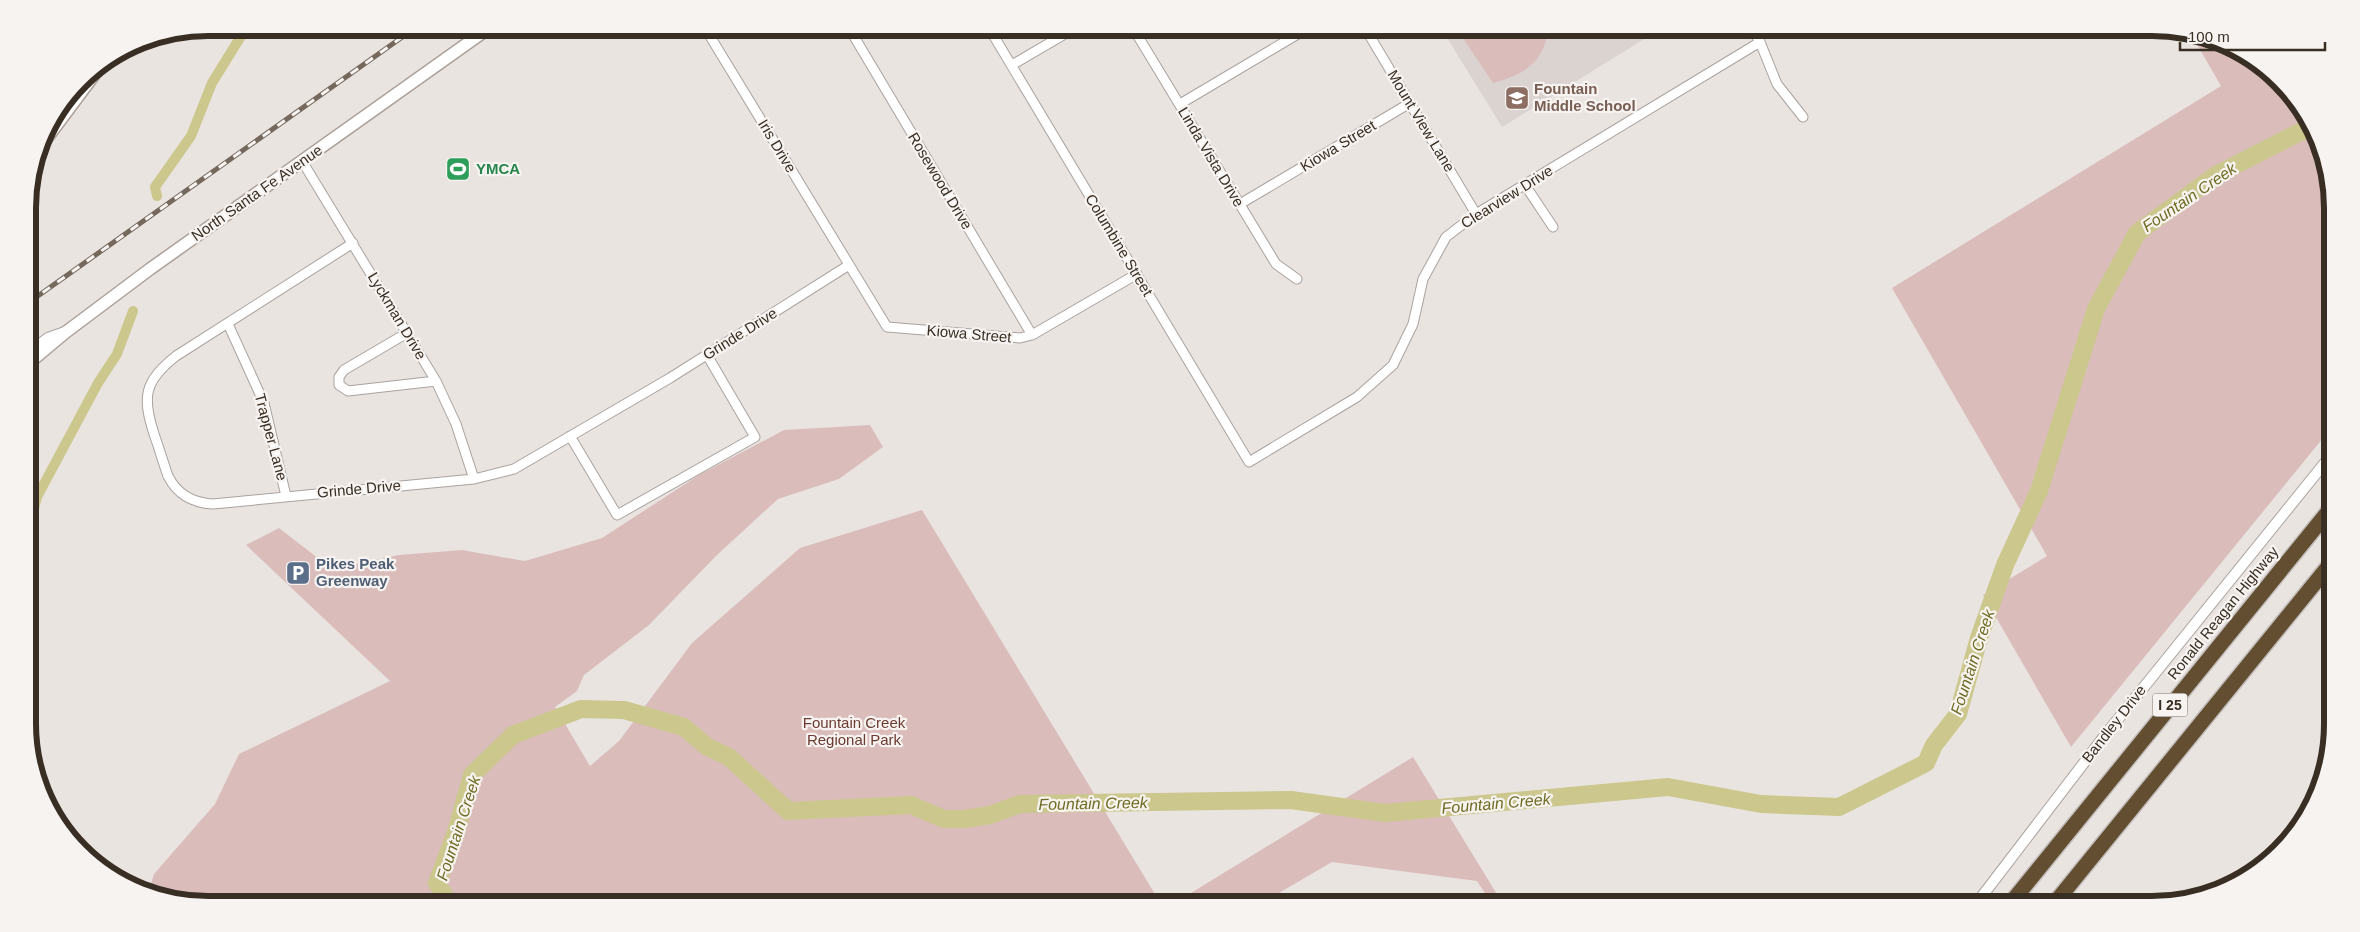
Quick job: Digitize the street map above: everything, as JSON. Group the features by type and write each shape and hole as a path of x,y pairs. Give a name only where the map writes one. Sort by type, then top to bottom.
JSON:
{"highway":[{"name":"Ronald Reagan Highway","path":"2017,895 2324,517"},
{"name":"I 25","path":"2061,895 2324,572"}],"main road":[{"name":"North Santa Fe Avenue","path":"37,357 66,332 150,269 477,37"},
{"path":"62,119 82,92"}],"street":[{"path":"1180,104 1294,36"},
{"name":"Mount View Lane","path":"1370,36 1476,214"},
{"path":"1756,36 1777,84 1803,117"},
{"name":"Iris Drive","path":"710,37 849,265"},
{"name":"Rosewood Drive","path":"854,37 1032,335"},
{"name":"Columbine Street","path":"994,37 1249,462"},
{"path":"1012,65 1060,37"},
{"name":"Linda Vista Drive","path":"1138,37 1276,264 1297,279"},
{"name":"Clearview Drive","path":"1249,462 1357,397 1393,365 1413,324 1423,279 1446,237 1476,214 1760,42"},
{"name":"Kiowa Street","path":"1240,204 1410,103"},
{"name":"Lyckman Drive","path":"302,161 436,381 456,424 474,479"},
{"path":"1526,185 1553,227"},
{"name":"Grinde Drive","path":"353,243 159,370 148,388 146,406 172,484 184,496 203,504 474,479 514,469 707,355 849,265"},
{"name":"Kiowa Street","path":"849,265 887,327 1020,338 1032,335 1137,274"},
{"name":"Trapper Lane","path":"228,324 264,403 286,496"},
{"path":"37,347 48,338 66,332"},
{"path":"407,333 344,370 339,378 339,385 348,390 436,381"},
{"path":"570,436 617,516 755,436 707,355"},
{"name":"Bandley Drive","path":"1983,895 2106,734 2324,464"}],"shaded area":[{"name":"Fountain Middle School","path":"1446,36 1649,36 1502,127"}],"green space":[{"path":"1462,36 1547,36 1542,50 1531,65 1514,76 1493,83"},
{"path":"2196,42 2228,54 2247,65 2265,79 2295,113 2315,153 2322,186 2324,208 2324,437 2071,747 1983,595 2047,556 1892,288 2221,86"},
{"name":"Fountain Creek Regional Park","path":"870,425 883,447 839,479 778,499 716,556 649,625 584,675 577,691 555,707 590,766 619,741 692,643 800,548 922,510 1156,896 208,896 186,894 150,886 154,874 215,804 239,754 390,681 246,545 279,528 332,569 399,555 462,550 525,561 602,538 699,475 784,430"},
{"path":"1413,757 1498,895 1486,895 1477,881 1332,862 1275,895 1187,895"}],"waterway":[{"path":"157,196 155,187 191,136 212,83 240,37"},
{"name":"Fountain Creek","path":"444,896 437,883 456,832 472,775 513,735 581,709 624,710 684,727 706,746 729,757 788,811 911,805 944,819 965,819 990,815 1020,804 1291,800 1385,813 1668,787 1761,804 1839,807 1926,763 1934,745 1958,714 1979,638 2005,565 2039,491 2096,309 2137,233 2216,175 2305,131"},
{"path":"36,499 98,383 117,354 133,311"}],"railway":[{"path":"37,297 402,37"}],"place":[{"name":"Fountain Middle School","path":"1517,98"},
{"name":"YMCA","path":"458,169"},
{"name":"Pikes Peak Greenway","path":"298,573"}]}
